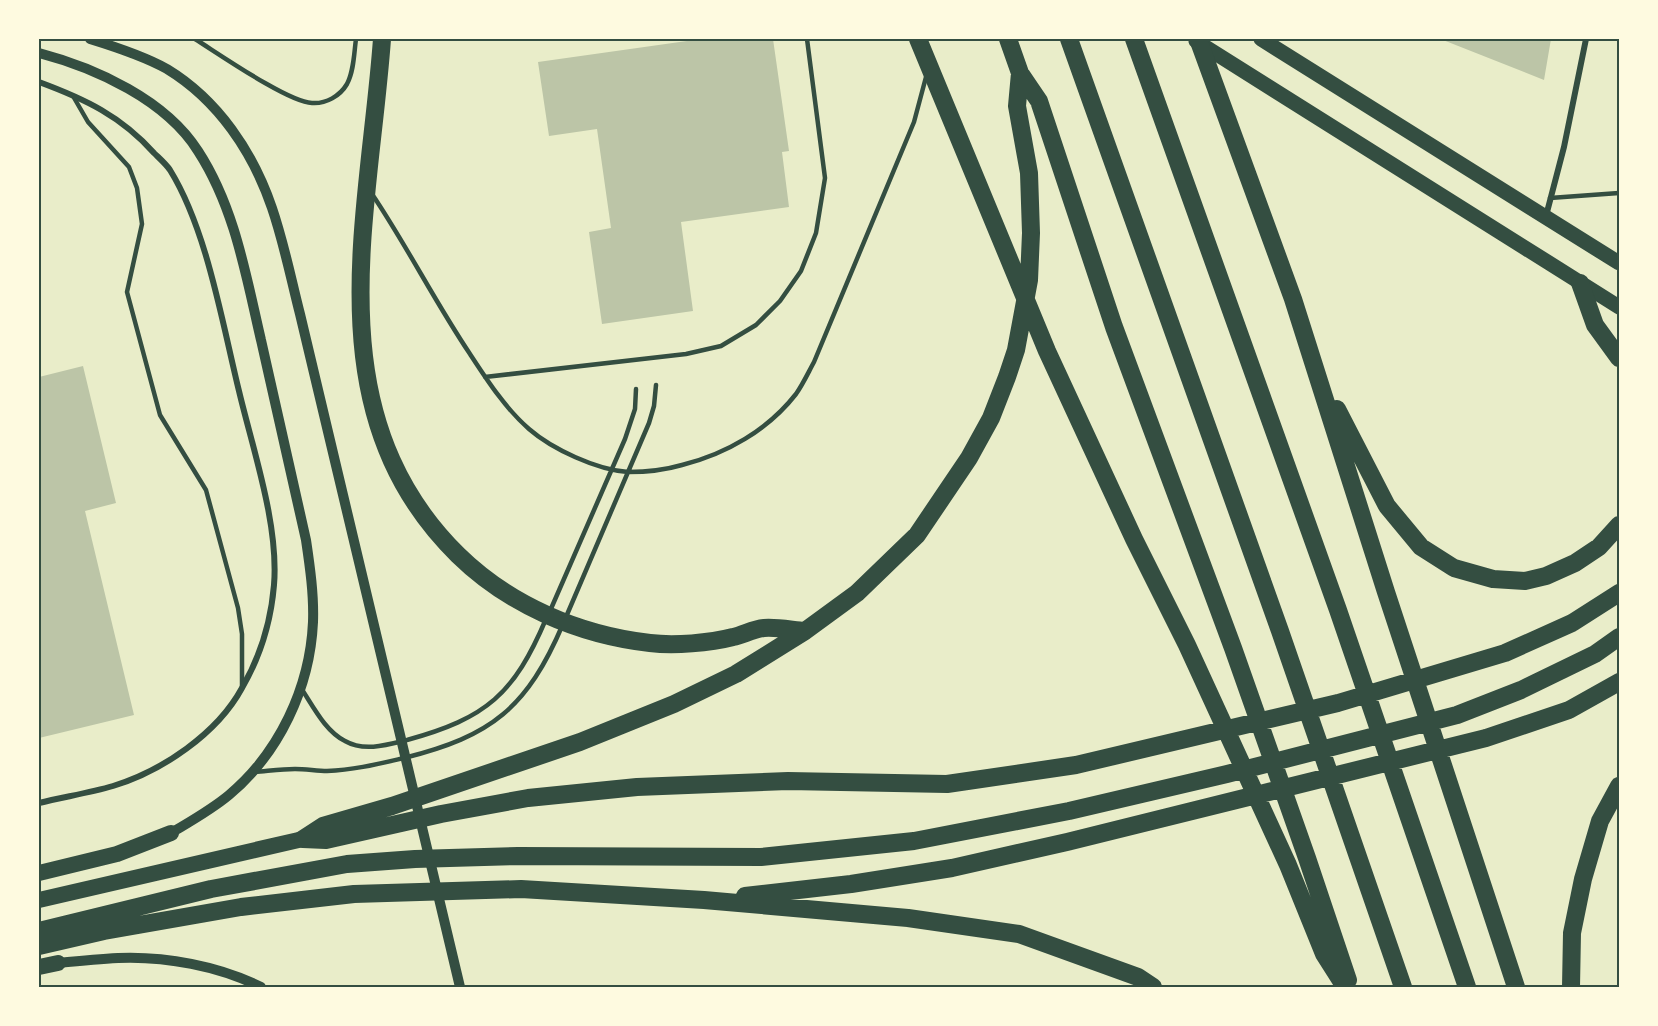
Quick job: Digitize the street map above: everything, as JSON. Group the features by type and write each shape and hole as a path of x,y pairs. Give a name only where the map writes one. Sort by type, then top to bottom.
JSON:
{"highway":[{"path":"382,39 361,240 361,330 366,380 377,425 393,465 418,507 442,539 473,569 513,597 553,618 593,634 652,644 731,638 763,628 805,631"},
{"path":"918,39 1047,351 1288,865 1324,954 1345,987"},
{"path":"1008,39 1020,73 1039,101 1114,327 1233,648 1350,987"},
{"path":"1134,39 1338,610 1467,987"},
{"path":"1198,39 1235,135 1293,299 1386,592 1516,987"},
{"path":"1071,45 1355,843 1403,987"},
{"path":"39,900 303,838 323,826 392,806 580,742 674,704 736,674 805,631 857,593 917,535 969,458 991,418 1016,350 1029,280 1031,233 1029,173 1017,106 1020,73"},
{"path":"1580,283 1595,325 1619,358"},
{"path":"1293,299 1329,392 1362,459 1387,506 1421,547 1454,568 1493,579 1525,581 1546,576 1575,563 1599,547 1619,525"},
{"path":"303,838 326,840 441,814 528,798 637,788 788,781 947,784 1076,765 1338,703 1506,653 1572,622 1619,593"},
{"path":"39,931 211,889 347,864 415,859 518,856 761,857 914,841 1069,811 1239,771 1457,715 1521,690 1595,654 1619,637"},
{"path":"704,900 851,884 952,868 1067,842 1486,738 1569,710 1619,682"},
{"path":"1571,987 1572,933 1583,879 1600,821 1619,786"},
{"path":"39,873 117,854 171,833"},
{"path":"39,946 104,931 241,907 354,894 521,889 704,900 908,918 1019,934 1138,977 1153,987"},
{"path":"39,967 58,963"}],"main road":[{"path":"1193,39 1619,307"},
{"path":"1261,39 1619,263"}],"street":[{"path":"90,39 133,54 166,69 202,95 231,127 255,166 272,209 300,315 460,987"},
{"path":"1545,217 1564,147 1586,39"},
{"path":"39,53 103,75 141,97 172,121 198,150 221,194 243,263 306,540 312,586 313,623 309,657 290,717 273,746 252,772 222,801 171,833"},
{"path":"39,82 71,94 107,112 139,135 169,169 193,218 206,258 266,499 274,547 274,585 269,622 259,653 242,689 219,721 189,747 154,768 114,786 39,803"},
{"path":"58,963 120,958 162,960 206,967 261,987"}],"lane":[{"path":"195,39 292,98 313,104 333,99 347,84 356,39"},
{"path":"485,377 686,354 721,346 756,325 780,301 801,271 816,233 825,178 807,39"},
{"path":"367,187 485,377 509,409 529,429 549,444 612,469 628,472 664,470 704,460 742,442 772,420 796,393 814,362 914,122 929,65"},
{"path":"71,94 88,122 129,167 137,188 142,224 128,292 160,415 206,490 238,608 242,634 242,689"},
{"path":"1550,198 1619,193"},
{"path":"252,772 360,768 438,749 465,739 492,723 518,702 535,680 552,649 649,423 654,406 656,385"},
{"path":"301,688 328,727 344,741 363,747 385,746 427,734 475,714 498,698 515,679 531,655 625,439 635,409 636,388"}],"building":[{"path":"701,39 773,39 789,151 782,152 789,207 681,222 693,311 602,324 589,232 611,228 597,129 549,136 538,62"},
{"path":"1551,39 1544,80 1443,40"},
{"path":"83,366 116,503 85,511 134,715 39,738 39,377"}]}
